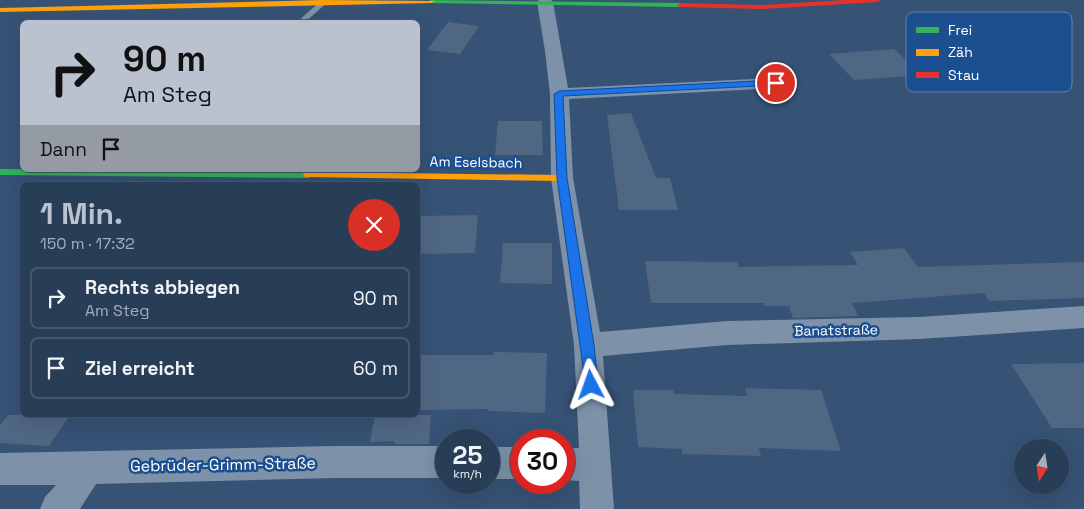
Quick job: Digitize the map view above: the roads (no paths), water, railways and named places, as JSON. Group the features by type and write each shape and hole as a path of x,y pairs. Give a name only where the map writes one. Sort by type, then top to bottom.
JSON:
{"street":[{"path":"0,10 325,2 545,2 761,7 878,0"},
{"path":"545,2 554,51 559,94 562,178 588,345 598,509"},
{"path":"559,94 776,83"},
{"name":"Am Eselsbach","path":"0,172 562,178"},
{"name":"Banatstraße","path":"588,345 727,333 919,328 1084,316"},
{"name":"Gebrüder-Grimm-Straße","path":"0,469 86,469 204,464 435,462"},
{"path":"575,464 596,465"},
{"path":"57,509 70,495 86,469"}],"lane":[{"path":"303,20 325,2"}]}
